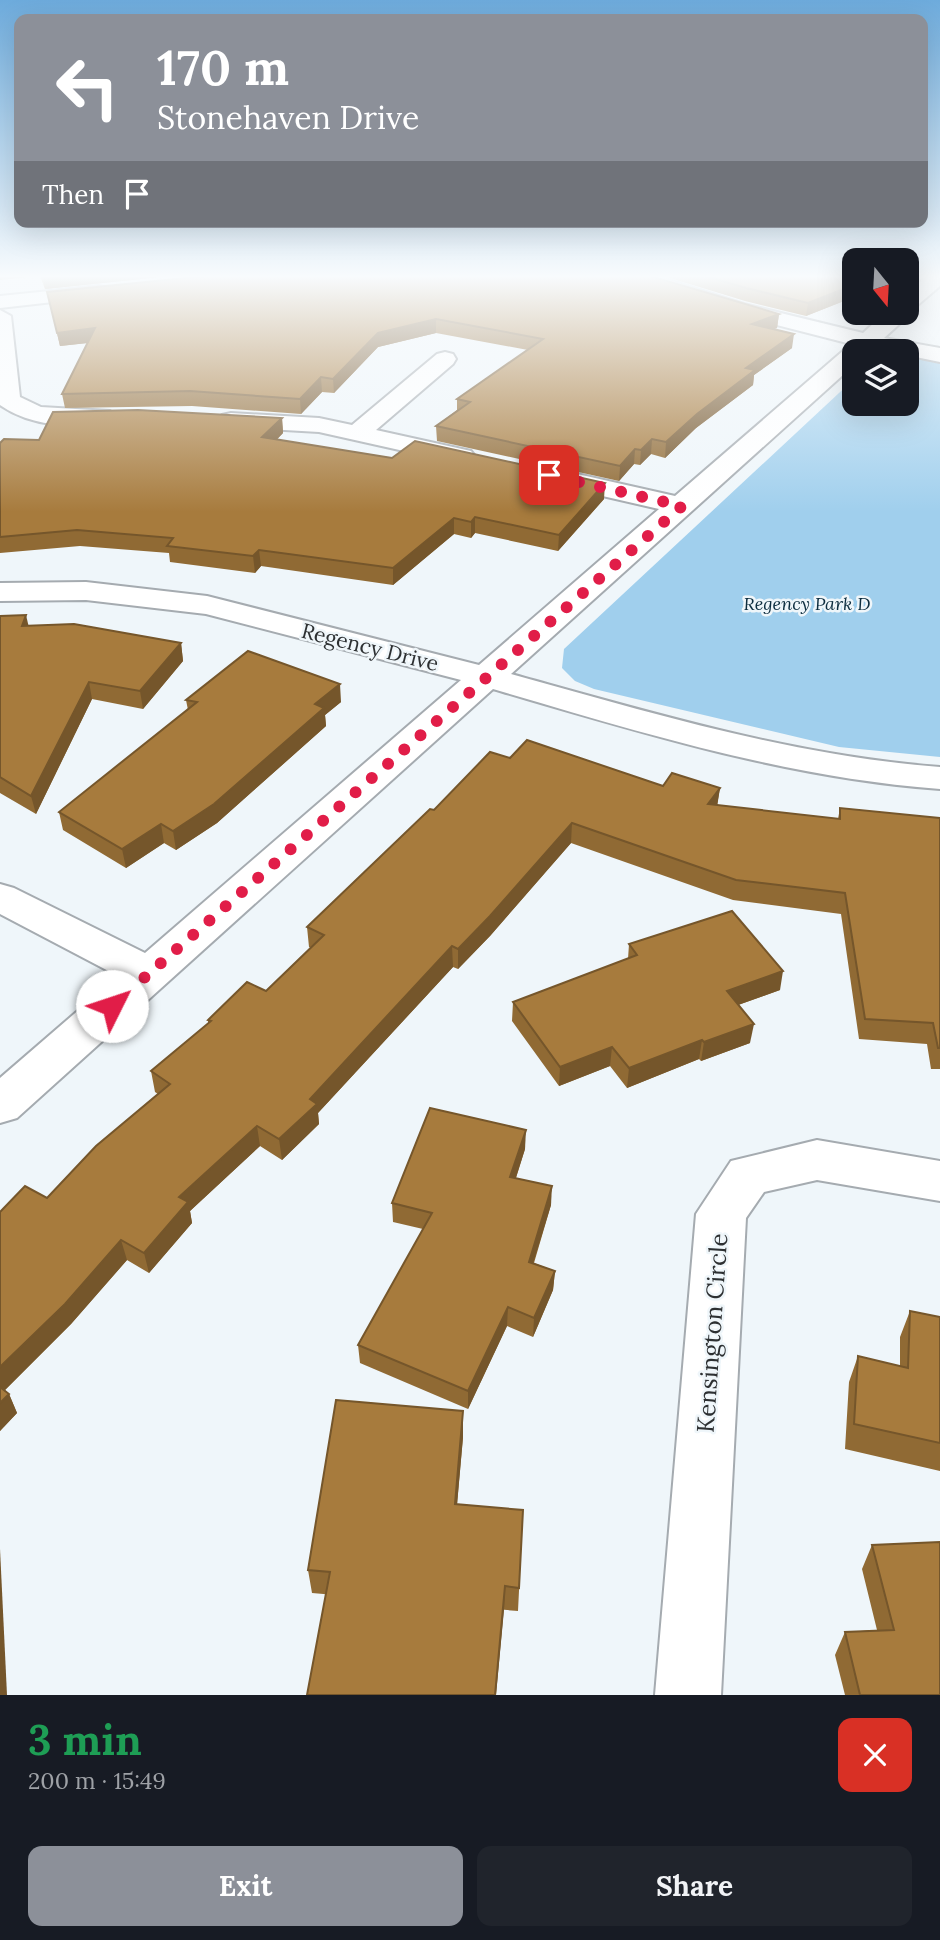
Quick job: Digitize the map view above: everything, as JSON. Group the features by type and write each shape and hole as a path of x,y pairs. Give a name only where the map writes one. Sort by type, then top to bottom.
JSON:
{"street":[{"path":"4,354 8,400 23,412 53,417 127,415"},
{"path":"357,433 445,359"},
{"path":"0,1105 842,364"},
{"path":"209,419 319,425 482,460"},
{"path":"536,472 682,506"},
{"name":"Regency Drive","path":"0,592 86,591 207,605 486,677 729,746 899,775 940,778"},
{"path":"0,897 150,974"},
{"name":"Kensington Circle","path":"688,1695 721,1213 748,1175 817,1160 940,1181"}],"green space":[{"name":"Regency Park D","path":"919,356 940,359 940,757 839,747 594,689 575,681 562,668 564,649 842,390 842,416 919,416"}],"building":[{"path":"82,354 357,354 333,379 321,377 300,399 190,391 62,394"},
{"path":"521,354 766,354 746,368 755,370 697,414 666,442 652,439 641,450 635,449 620,466 436,426 470,402 457,399"},
{"path":"138,410 282,418 262,437 392,458 415,441 605,483 559,535 475,517 471,522 454,518 393,568 259,550 253,556 167,546 173,538 77,530 0,537 0,443 4,439 39,440 53,412"},
{"path":"26,615 22,626 74,624 181,643 140,691 89,682 31,796 0,777 0,616"},
{"path":"248,651 340,684 315,704 324,708 214,804 173,831 161,824 122,849 59,812 197,702 186,700"},
{"path":"527,740 663,786 672,773 720,788 708,804 840,819 840,808 940,818 940,1048 933,1023 865,1019 845,893 736,880 572,823 490,916 458,949 452,946 310,1099 317,1104 279,1139 257,1126 179,1197 188,1202 144,1253 121,1240 65,1304 0,1367 0,1212 25,1186 47,1198 96,1146 170,1084 151,1071 211,1021 208,1020 247,982 266,991 324,935 307,927 430,809 434,810 490,752 510,758"},
{"path":"732,911 783,971 727,991 754,1024 704,1042 702,1040 629,1068 612,1047 560,1067 513,1002 637,955 629,944"},
{"path":"430,1108 526,1130 510,1177 552,1186 529,1262 555,1271 534,1318 508,1307 468,1391 358,1345 432,1213 392,1203"},
{"path":"910,1311 940,1317 940,1443 854,1424 858,1356 908,1368"},
{"path":"0,1387 9,1394 0,1403"},
{"path":"336,1400 463,1411 455,1504 523,1510 519,1588 505,1586 495,1695 307,1695 330,1572 308,1570"},
{"path":"940,1542 940,1695 860,1695 845,1632 894,1630 872,1545"}],"route":[{"path":"112,1006 682,506 549,475"}]}
